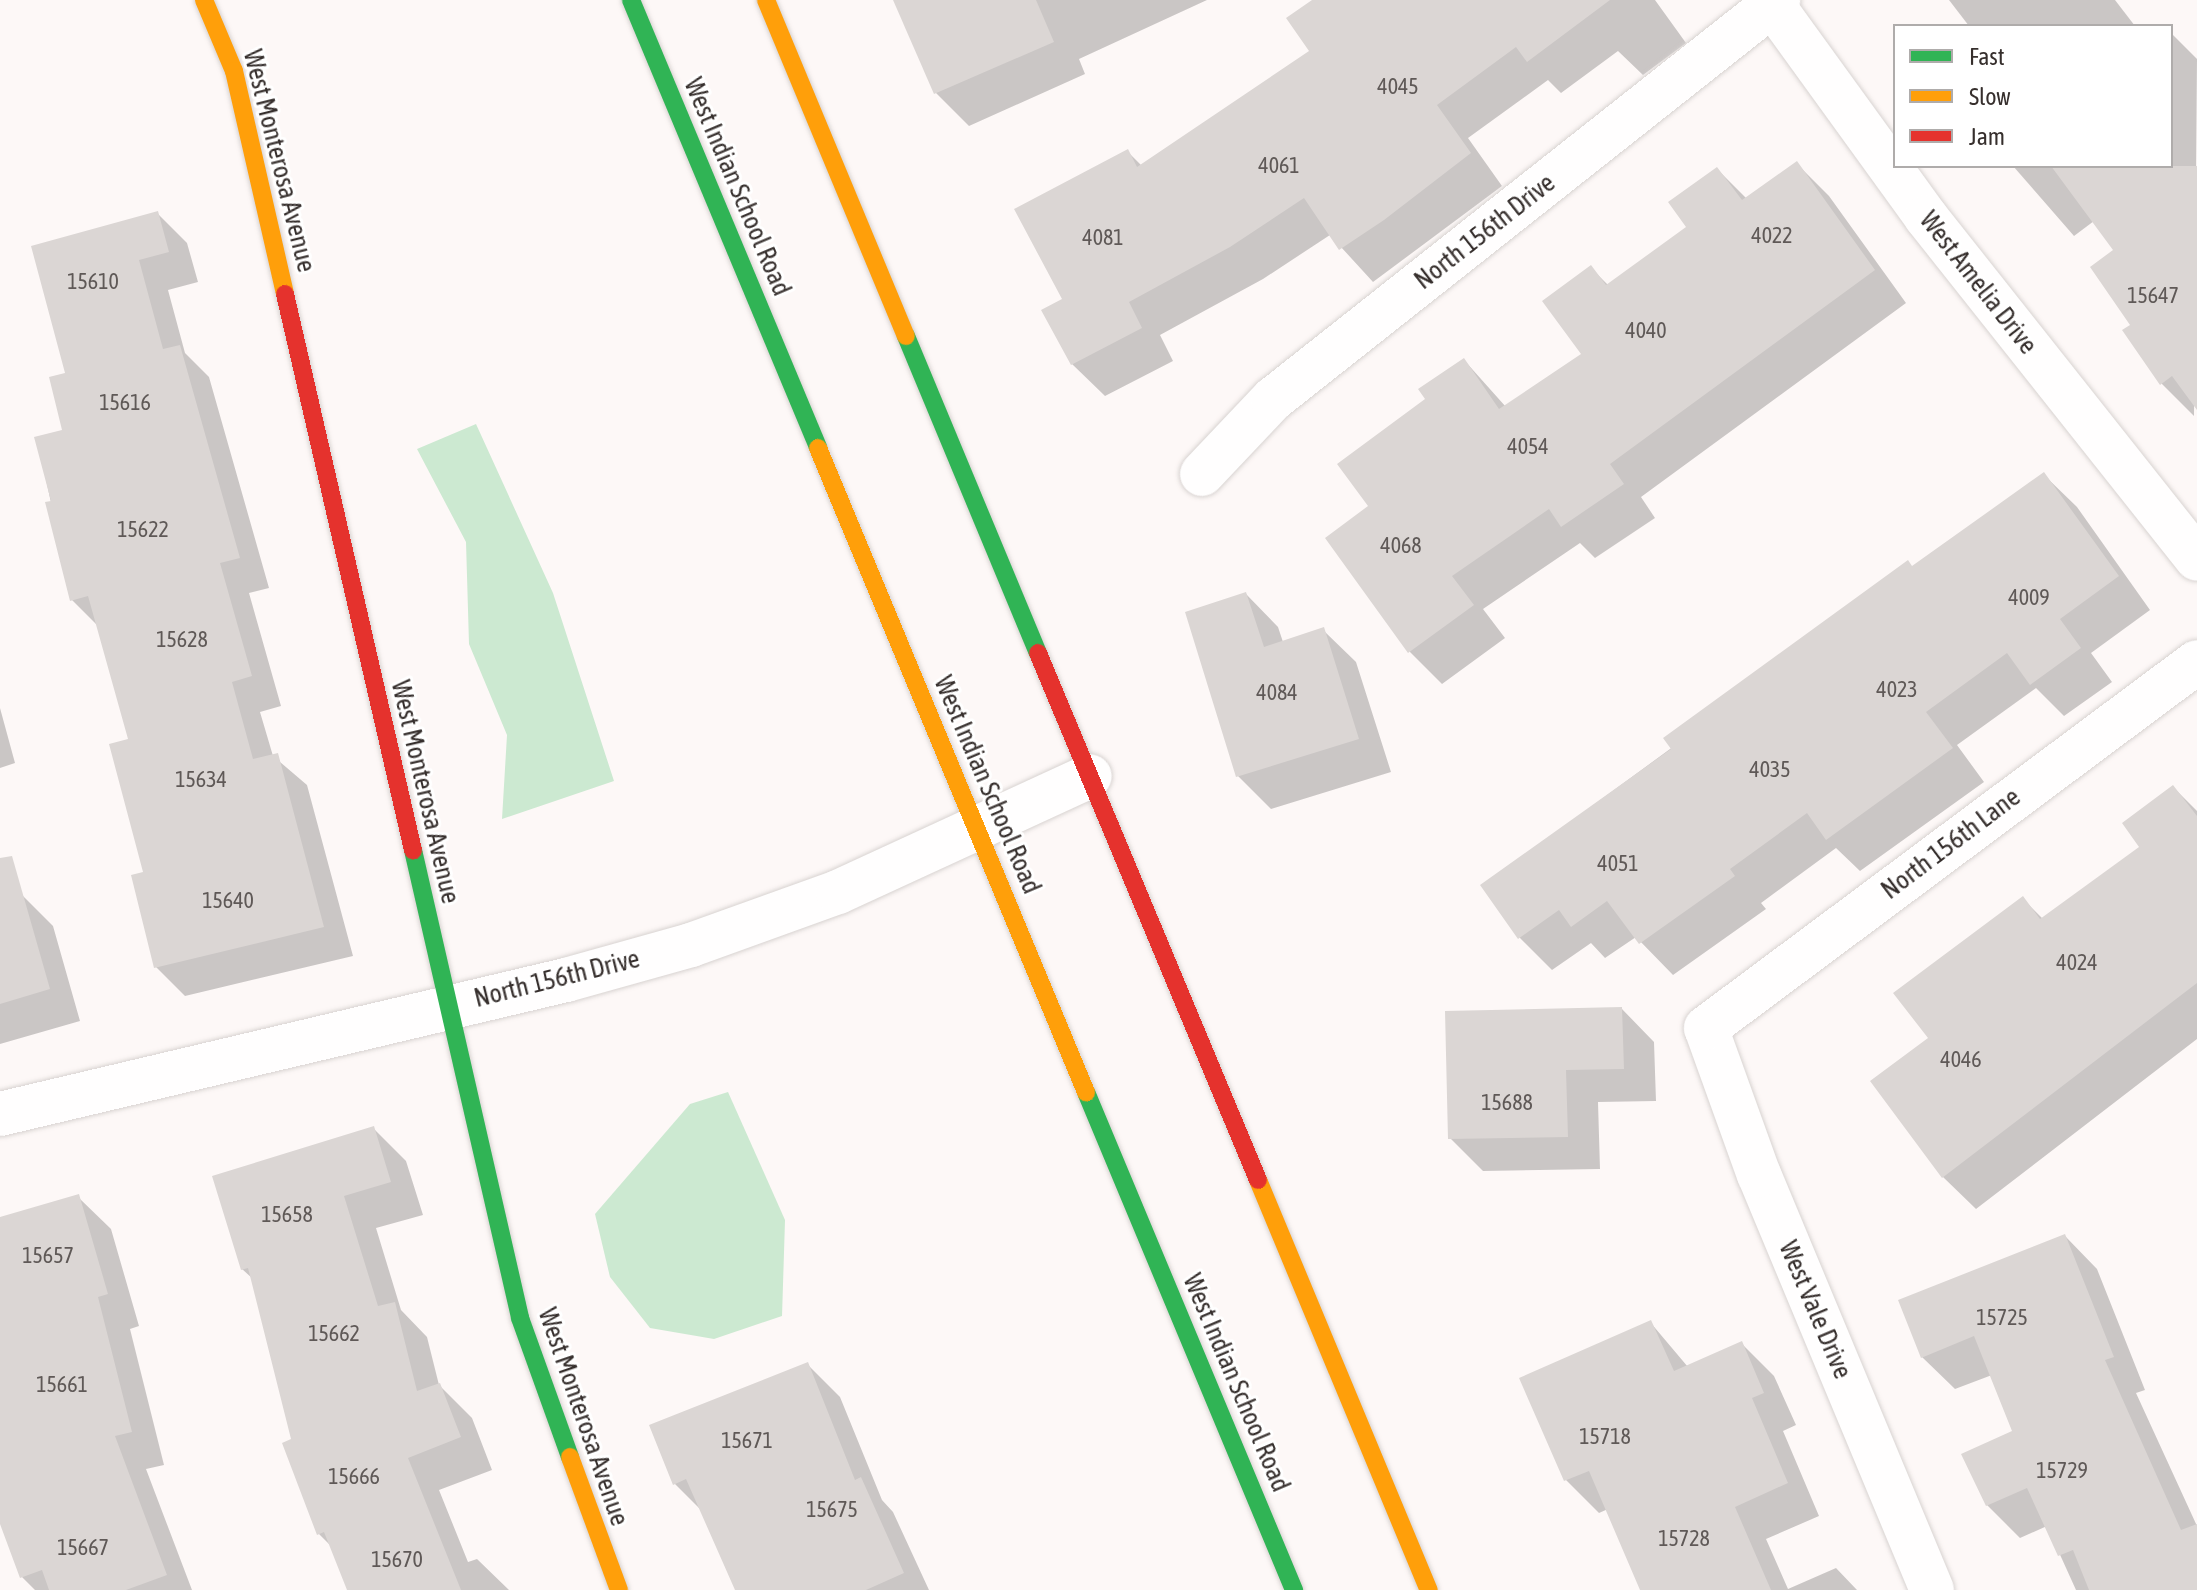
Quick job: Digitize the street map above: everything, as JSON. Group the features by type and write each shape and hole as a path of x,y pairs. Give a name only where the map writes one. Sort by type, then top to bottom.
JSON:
{"main road":[{"name":"West Monterosa Avenue","path":"204,0 234,71 520,1318 561,1442 619,1590"},
{"name":"West Indian School Road","path":"631,0 1294,1590"},
{"path":"766,0 1429,1590"}],"street":[{"name":"North 156th Drive","path":"1202,474 1273,399 1773,1"},
{"name":"West Amelia Drive","path":"1773,1 1926,217 2197,559"},
{"name":"North 156th Lane","path":"1706,1028 2197,662"},
{"name":"North 156th Drive","path":"0,1114 566,980 770,919 1090,776"},
{"name":"West Vale Drive","path":"1706,1028 1759,1175 1932,1590"}],"green space":[{"path":"476,424 553,593 614,781 502,819 507,735 469,644 466,542 417,449"},
{"path":"728,1092 785,1220 782,1316 714,1339 650,1328 610,1277 595,1214 690,1104"}],"building":[{"path":"893,0 1036,0 1054,42 934,94"},
{"path":"1312,0 1610,0 1527,62 1516,47 1437,105 1471,153 1384,220 1339,250 1304,198 1230,247 1129,302 1142,328 1071,365 1041,310 1062,299 1014,209 1128,149 1137,167 1309,51 1286,18"},
{"path":"1797,161 1875,270 1610,464 1624,484 1561,527 1549,509 1452,576 1474,605 1408,653 1325,538 1368,506 1337,464 1425,399 1418,389 1464,358 1499,409 1581,354 1542,301 1591,265 1606,285 1686,227 1668,202 1717,167 1742,200"},
{"path":"2197,166 2197,410 2172,376 2160,385 2122,330 2130,325 2090,267 2113,250 2052,168"},
{"path":"158,211 169,252 139,260 163,349 180,345 240,558 220,563 252,676 232,682 253,759 278,753 324,927 154,968 131,875 143,872 109,744 128,739 88,596 70,601 45,502 51,501 34,437 62,430 49,377 65,373 31,246"},
{"path":"2044,472 2119,576 2060,619 2081,648 2030,685 2007,653 1926,712 1953,748 1826,840 1807,813 1730,869 1735,876 1639,944 1607,901 1571,927 1559,910 1518,939 1480,885 1671,749 1663,738 1908,560 1912,566"},
{"path":"1246,592 1264,647 1324,627 1359,739 1236,777 1185,612"},
{"path":"2173,785 2197,816 2197,983 1942,1178 1870,1081 1928,1038 1893,993 2023,896 2040,919 2139,847 2122,823"},
{"path":"12,856 50,989 0,1004 0,858"},
{"path":"1622,1007 1624,1069 1566,1070 1568,1137 1448,1139 1445,1011"},
{"path":"374,1126 391,1182 344,1196 378,1306 395,1302 417,1391 440,1383 461,1437 408,1458 461,1590 347,1590 324,1532 317,1535 282,1443 291,1439 248,1268 241,1270 212,1176"},
{"path":"79,1194 108,1294 98,1297 132,1432 115,1436 167,1575 126,1590 49,1590 42,1570 20,1578 0,1524 0,1217"},
{"path":"2065,1234 2114,1357 2105,1360 2181,1530 2197,1524 2197,1590 2089,1590 2073,1550 2058,1556 2027,1488 1986,1506 1961,1454 2012,1431 1974,1336 1921,1358 1898,1300"},
{"path":"1651,1320 1674,1371 1742,1341 1764,1393 1752,1398 1788,1483 1735,1507 1771,1590 1640,1590 1589,1471 1564,1481 1519,1378"},
{"path":"808,1362 855,1480 861,1477 904,1573 866,1590 735,1590 686,1479 673,1485 649,1425"}],"traffic: fast":[{"path":"631,0 818,448"},
{"path":"906,336 1038,653"},
{"path":"413,850 520,1318 570,1457"},
{"path":"1086,1092 1294,1590"}],"traffic: slow":[{"path":"204,0 234,71 285,294"},
{"path":"766,0 906,336"},
{"path":"818,448 1086,1092"},
{"path":"1258,1180 1429,1590"},
{"path":"570,1457 619,1590"}],"traffic: jam":[{"path":"285,294 413,850"},
{"path":"1038,653 1258,1180"}]}
